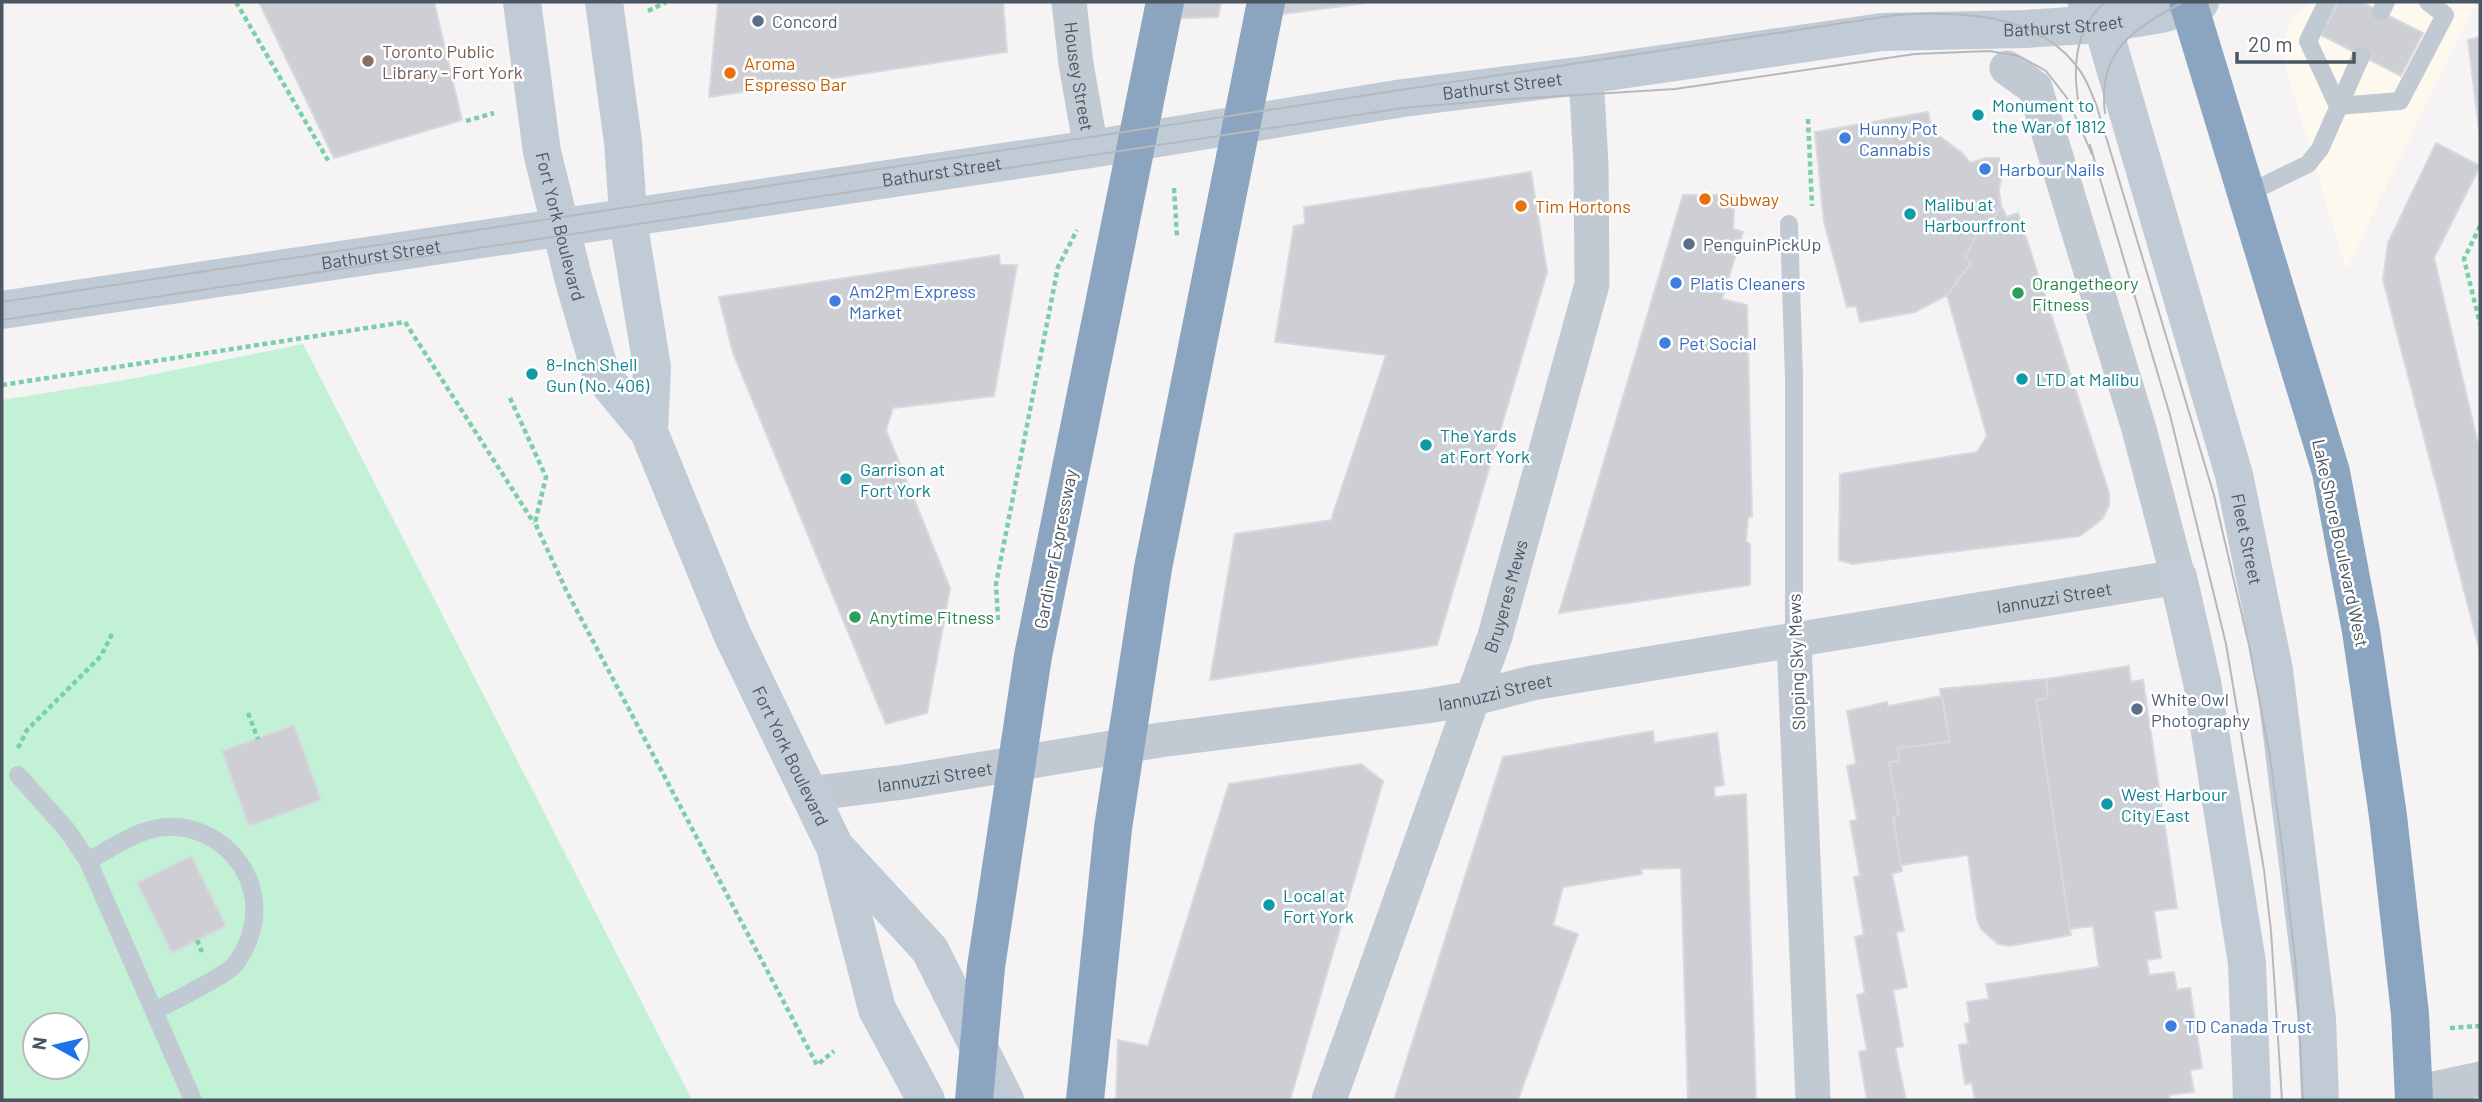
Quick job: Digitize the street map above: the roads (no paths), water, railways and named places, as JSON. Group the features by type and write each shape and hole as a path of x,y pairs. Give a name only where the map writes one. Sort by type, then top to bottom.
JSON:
{"highway":[{"name":"Gardiner Expressway","path":"974,1100 986,967 1033,656 1165,2"},
{"path":"1085,1100 1113,828 1153,568 1266,2"},
{"name":"Lake Shore Boulevard West","path":"2192,3 2246,194 2331,472 2361,631 2392,858 2410,1014 2414,1097"}],"street":[{"name":"Fort York Boulevard","path":"522,2 542,152 601,374 649,432 732,634 835,847 877,1009 926,1100"},
{"name":"Fort York Boulevard","path":"604,2 623,142 628,216 652,367 649,432"},
{"name":"Housey Street","path":"1069,2 1076,64 1091,149"},
{"name":"Bathurst Street","path":"1882,32 1948,2"},
{"name":"Bathurst Street","path":"2,310 1091,149 1403,98 1586,75 1882,32 2025,29 2092,13 2161,14 2192,3"},
{"name":"Fleet Street","path":"2092,13 2234,475 2271,657 2317,1019 2320,1100"},
{"path":"2007,68 2035,88 2139,429 2178,577 2202,682 2246,963 2252,1100"},
{"name":"Bruyeres Mews","path":"1329,1100 1495,636 1592,284 1591,164 1586,75"},
{"name":"Iannuzzi Street","path":"808,794 904,782 1169,738 1427,706 1474,698 1532,682 1794,642 2178,577"},
{"name":"Sloping Sky Mews","path":"1794,642 1813,1100"},
{"name":"Fort York Boulevard","path":"835,847 930,950 1006,1100"},
{"path":"2414,1097 2480,1079"}],"lane":[{"path":"2327,2 2308,41 2337,106"},
{"path":"2337,106 2400,100 2445,15 2428,2"},
{"path":"2246,194 2308,164 2320,149 2361,55"},
{"name":"Sloping Sky Mews","path":"1789,224 1794,378 1794,642"},
{"path":"18,775 67,830 88,861 193,1100"},
{"path":"88,861 150,829 175,826 202,832 214,839 225,846 243,867 254,892 254,920 247,946 231,968 155,1011"}],"tram line":[{"path":"2080,111 2076,81 2078,52 2086,26 2105,2"},
{"path":"2105,113 2104,91 2113,57 2135,32 2183,2"},
{"path":"2,302 1896,15 1968,15 1993,18 2016,25 2038,34 2058,47 2079,69 2090,90 2214,495 2249,645 2270,757 2296,968 2303,1100"},
{"path":"2,320 1403,108 1675,89 1915,54 1989,51 2019,56 2046,71 2067,98 2092,154"},
{"path":"2090,145 2170,415 2226,644 2264,870 2271,931 2282,1100"}],"place":[{"name":"Concord","path":"758,21"},
{"name":"Toronto Public Library - Fort York","path":"368,61"},
{"name":"Aroma Espresso Bar","path":"730,73"},
{"name":"Monument to the War of 1812","path":"1978,115"},
{"name":"Hunny Pot Cannabis","path":"1845,138"},
{"name":"Harbour Nails","path":"1985,169"},
{"name":"Subway","path":"1705,199"},
{"name":"Tim Hortons","path":"1521,206"},
{"name":"Malibu at Harbourfront","path":"1910,214"},
{"name":"PenguinPickUp","path":"1689,244"},
{"name":"Platis Cleaners","path":"1676,283"},
{"name":"Orangetheory Fitness","path":"2018,293"},
{"name":"Am2Pm Express Market","path":"835,301"},
{"name":"Pet Social","path":"1665,343"},
{"name":"8-Inch Shell Gun (No. 406)","path":"532,374"},
{"name":"LTD at Malibu","path":"2022,379"},
{"name":"The Yards at Fort York","path":"1426,445"},
{"name":"Garrison at Fort York","path":"846,479"},
{"name":"Anytime Fitness","path":"855,617"},
{"name":"White Owl Photography","path":"2137,709"},
{"name":"West Harbour City East","path":"2107,804"},
{"name":"Local at Fort York","path":"1269,905"},
{"name":"TD Canada Trust","path":"2171,1026"}]}
